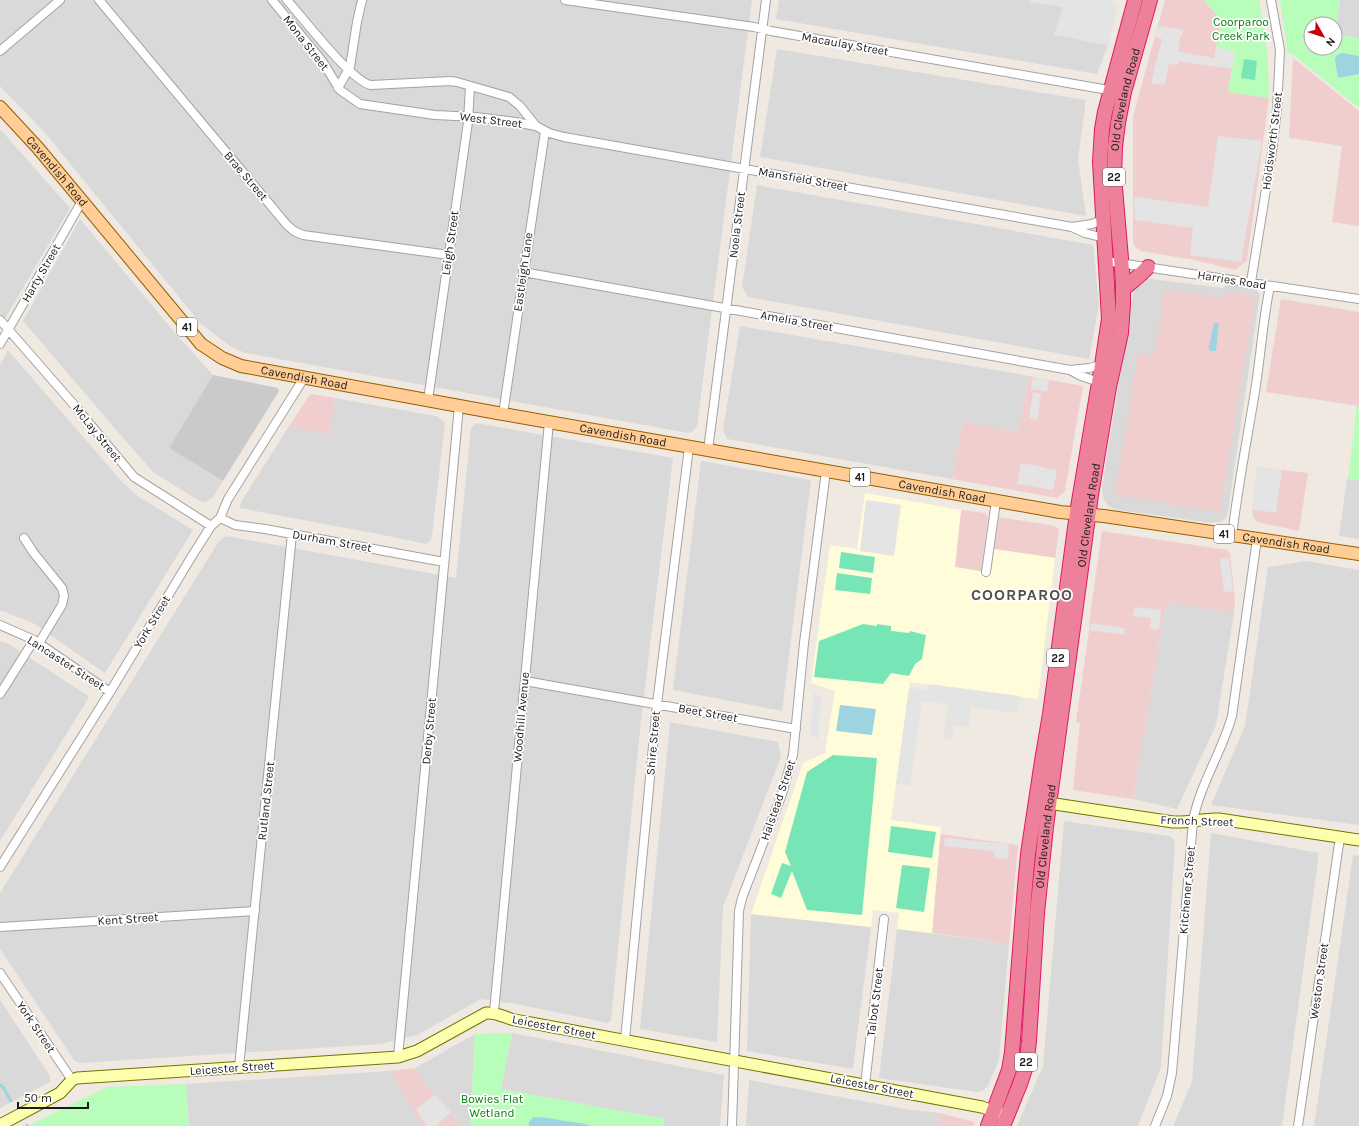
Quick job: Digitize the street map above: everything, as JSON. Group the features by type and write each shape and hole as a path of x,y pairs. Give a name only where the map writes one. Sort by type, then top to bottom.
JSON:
{"highway":[{"name":"Old Cleveland Road","path":"1082,514 1121,334 1123,289 1114,161 1118,124 1118,91 1135,0"},
{"name":"Old Cleveland Road","path":"988,1126 1009,1070 1012,1052 1025,886 1042,802 1099,382 1109,319 1102,220 1100,162 1100,146 1104,117 1118,91 1150,0"},
{"path":"1123,289 1148,268"},
{"name":"Old Cleveland Road","path":"1005,1122 1026,1066 1040,878 1042,802"}],"main road":[{"name":"Cavendish Road","path":"0,107 38,148 195,337 208,349 222,358 241,366 1064,513 1104,516 1359,554"}],"street":[{"path":"0,51 60,0"},
{"name":"Brae Street","path":"99,0 282,219 294,231 303,235 449,255"},
{"name":"Mona Street","path":"272,0 322,61 338,88"},
{"name":"Mona Street","path":"287,0 348,70"},
{"path":"338,88 348,70 362,0"},
{"name":"Macaulay Street","path":"565,0 762,29 1118,91"},
{"name":"Noela Street","path":"708,450 766,0"},
{"name":"Holdsworth Street","path":"1251,282 1272,152 1277,110 1280,50 1271,0"},
{"name":"West Street","path":"348,70 361,81 371,85 451,81 509,97 520,106 536,126"},
{"name":"Leigh Street","path":"428,400 468,116 470,86"},
{"name":"West Street","path":"338,88 360,104 435,115 468,116 536,126"},
{"name":"Mansfield Street","path":"536,126 545,131 564,137 1072,227 1085,233 1104,238"},
{"name":"Eastleigh Lane","path":"503,414 545,131"},
{"name":"Harty Street","path":"0,344 82,201"},
{"name":"Mansfield Street","path":"1072,227 1092,224 1102,220"},
{"name":"Harries Road","path":"1106,261 1359,299"},
{"name":"Amelia Street","path":"523,272 1070,370 1102,365"},
{"path":"1232,536 1270,286"},
{"name":"McLay Street","path":"0,320 75,406 134,478 211,526"},
{"name":"Amelia Street","path":"1070,370 1081,376 1099,382"},
{"name":"York Street","path":"0,867 110,692 211,526 220,518 228,500 304,378"},
{"name":"Derby Street","path":"398,1057 459,406"},
{"name":"Woodhill Avenue","path":"494,1012 549,422"},
{"name":"Shire Street","path":"625,1040 657,704 689,447"},
{"name":"Halstead Street","path":"732,1126 739,911 742,898 782,794 793,755 804,643 826,471"},
{"path":"986,572 996,501"},
{"name":"Durham Street","path":"220,518 235,525 265,528 444,562"},
{"name":"Rutland Street","path":"239,1067 292,534"},
{"path":"0,694 62,605 64,596 62,588 33,552 24,538"},
{"name":"Kitchener Street","path":"1155,1126 1167,1096 1172,1073 1193,821 1200,794 1225,739 1232,716 1257,539"},
{"name":"Lancaster Street","path":"0,625 36,642 110,692"},
{"name":"Beet Street","path":"525,681 796,729"},
{"name":"French Street","path":"1042,802 1173,822 1184,823 1219,819 1359,840"},
{"name":"Weston Street","path":"1298,1126 1340,837"},
{"name":"Kent Street","path":"0,927 255,911"},
{"name":"Talbot Street","path":"865,1085 884,919"},
{"name":"York Street","path":"0,973 72,1080"},
{"name":"Leicester Street","path":"72,1080 80,1077 398,1057 417,1051 471,1022 482,1014 494,1012 505,1018 515,1020 982,1107 993,1112 1005,1122"},
{"path":"0,1125 60,1093 72,1080"}],"shaded area":[{"path":"0,0 752,0 697,426 689,433 245,353 230,346 201,324 46,134 0,86"},
{"path":"779,0 1030,0 1030,2 1063,7 1055,35 1108,45 1097,74 776,19"},
{"path":"1030,0 1111,0 1118,7 1108,45 1054,35 1063,7 1029,2"},
{"path":"1165,0 1204,0 1221,20 1216,48 1235,51 1228,91 1269,98 1247,261 1235,270 1194,260 1141,251 1136,248 1133,243 1133,116"},
{"path":"1340,0 1359,0 1359,38 1343,35 1343,16 1338,16"},
{"path":"1158,26 1183,30 1182,36 1180,36 1178,52 1214,58 1216,48 1235,51 1232,69 1178,61 1178,65 1169,64 1165,85 1151,83 1162,39 1155,37"},
{"path":"777,49 1086,100 1078,159 1086,216 760,157"},
{"path":"1293,58 1359,111 1359,226 1332,222 1342,146 1289,138"},
{"path":"0,129 70,208 0,327"},
{"path":"1218,136 1262,141 1241,262 1190,255 1193,228 1135,220 1134,197 1208,207"},
{"path":"757,185 1093,245 1099,304 1089,359 748,297 742,287"},
{"path":"80,219 175,333 213,375 169,448 223,481 212,498 205,502 200,501 154,473 23,321"},
{"path":"1144,278 1223,288 1229,283 1255,287 1260,295 1228,511 1226,518 1220,522 1212,523 1118,510 1109,507 1103,498 1102,487 1134,287"},
{"path":"1165,289 1225,298 1226,292 1255,297 1220,512 1115,495 1138,353 1154,356"},
{"path":"1281,299 1359,312 1359,406 1266,392"},
{"path":"740,326 1029,376 1018,432 963,422 952,479 727,439 723,430"},
{"path":"8,350 123,483 139,497 193,530 105,673 33,623 0,610 0,365"},
{"path":"213,375 278,388 279,391 223,481 169,448"},
{"path":"1029,376 1083,386 1065,491 1057,498 952,479 963,422 1018,432"},
{"path":"1033,377 1049,380 1047,392 1031,389"},
{"path":"1033,392 1041,394 1037,420 1029,418"},
{"path":"312,394 335,398 329,434 289,426 309,396"},
{"path":"335,398 436,416 445,422 432,536 430,541 426,544 240,508 241,502 289,426 329,434"},
{"path":"476,423 673,458 641,720 611,1020 608,1023 516,1004 481,999 417,1035 381,1044 79,1063 74,1060 0,949 0,893 219,541 226,536 456,578 471,428"},
{"path":"701,461 811,480 782,711 673,690"},
{"path":"1021,463 1057,470 1053,490 1017,484"},
{"path":"1257,467 1308,473 1299,531 1257,522 1253,517 1252,509"},
{"path":"1257,467 1282,470 1276,513 1252,509"},
{"path":"1347,479 1359,480 1359,539 1339,536"},
{"path":"865,493 961,510 955,567 990,573 994,549 1055,558 1038,699 910,682 891,820 941,827 932,933 897,929 899,913 873,910 871,927 751,914 803,763 825,753 835,691 811,683 830,545 857,549"},
{"path":"866,500 901,505 894,556 860,551"},
{"path":"961,510 985,513 988,518 981,571 954,567"},
{"path":"999,517 1055,526 1059,530 1055,558 994,549"},
{"path":"1102,531 1227,550 1230,554 1235,602 1234,613 1166,602 1133,799 1073,790 1080,723 1076,722"},
{"path":"1229,558 1233,591 1224,592 1220,559"},
{"path":"1306,561 1359,570 1359,825 1211,805 1245,726 1268,567"},
{"path":"1166,602 1234,613 1216,725 1177,809 1133,799"},
{"path":"1135,607 1161,610 1159,630 1150,629 1151,618 1133,616"},
{"path":"1091,623 1125,628 1124,635 1090,630"},
{"path":"0,641 9,644 88,696 88,699 0,841"},
{"path":"929,684 1020,696 1017,713 971,707 969,727 954,726 952,740 943,739 948,704 922,701 910,786 896,784 909,688 928,690"},
{"path":"814,692 821,697 818,740 810,734"},
{"path":"670,722 778,742 781,757 723,907 717,1042 640,1029"},
{"path":"1064,821 1170,836 1175,842 1161,1067 1138,1126 1017,1126 1043,1066"},
{"path":"1211,833 1319,853 1282,1126 1173,1126 1192,1082"},
{"path":"940,834 1018,845 1009,944 932,933"},
{"path":"945,838 1009,844 1008,859 993,858 994,851 944,846"},
{"path":"1353,855 1359,856 1359,1126 1314,1126"},
{"path":"751,914 871,927 853,1069 747,1051"},
{"path":"897,929 1009,944 999,1060 988,1086 982,1091 977,1092 879,1078"},
{"path":"0,1000 50,1076 50,1082 0,1108"},
{"path":"512,1033 724,1075 720,1126 664,1126 664,1119 501,1089"},
{"path":"475,1034 470,1126 459,1126 452,1113 423,1082 415,1068"},
{"path":"415,1068 423,1082 452,1113 459,1126 423,1126 390,1071"},
{"path":"390,1071 423,1126 189,1126 186,1084"},
{"path":"749,1080 911,1110 940,1113 937,1126 746,1126"},
{"path":"434,1095 451,1112 436,1126 426,1126 416,1109"},
{"path":"940,1113 975,1122 973,1126 937,1126"}],"green space":[{"name":"Coorparoo Creek Park","path":"1204,0 1259,0 1268,58 1269,98 1228,92 1235,51 1216,48 1221,20"},
{"name":"Coorparoo Creek Park","path":"1280,0 1340,0 1337,16 1303,16 1303,56 1343,56 1343,35 1359,38 1359,108 1291,53 1288,54"},
{"path":"1244,59 1257,61 1255,80 1241,78"},
{"path":"1357,406 1359,406 1359,480 1348,479"},
{"path":"841,552 875,557 873,573 839,568"},
{"path":"837,573 872,578 870,594 835,590"},
{"path":"863,624 891,626 891,631 909,633 910,631 926,635 922,659 915,664 909,676 891,673 883,684 814,677 819,641"},
{"path":"833,755 877,758 862,915 807,910 792,871 781,898 771,894 782,863 791,866 785,852 807,772"},
{"path":"891,826 936,832 932,858 888,852"},
{"path":"902,865 930,868 924,912 896,908"},
{"name":"Bowies Flat Wetland","path":"512,1033 501,1089 664,1119 664,1126 470,1126 475,1034"},
{"path":"186,1084 189,1126 28,1126 107,1087"}],"water":[{"path":"1343,53 1359,56 1359,74 1338,78 1335,60 1336,56 1343,56"},
{"path":"1214,323 1219,323 1216,351 1211,351 1208,348"},
{"path":"840,705 876,709 872,735 836,731"},
{"path":"533,1117 582,1123 591,1126 529,1126 529,1122"}],"waterway":[{"path":"0,1085 3,1087 11,1101"}],"district":[{"name":"COORPAROO","path":"1022,594"}]}
